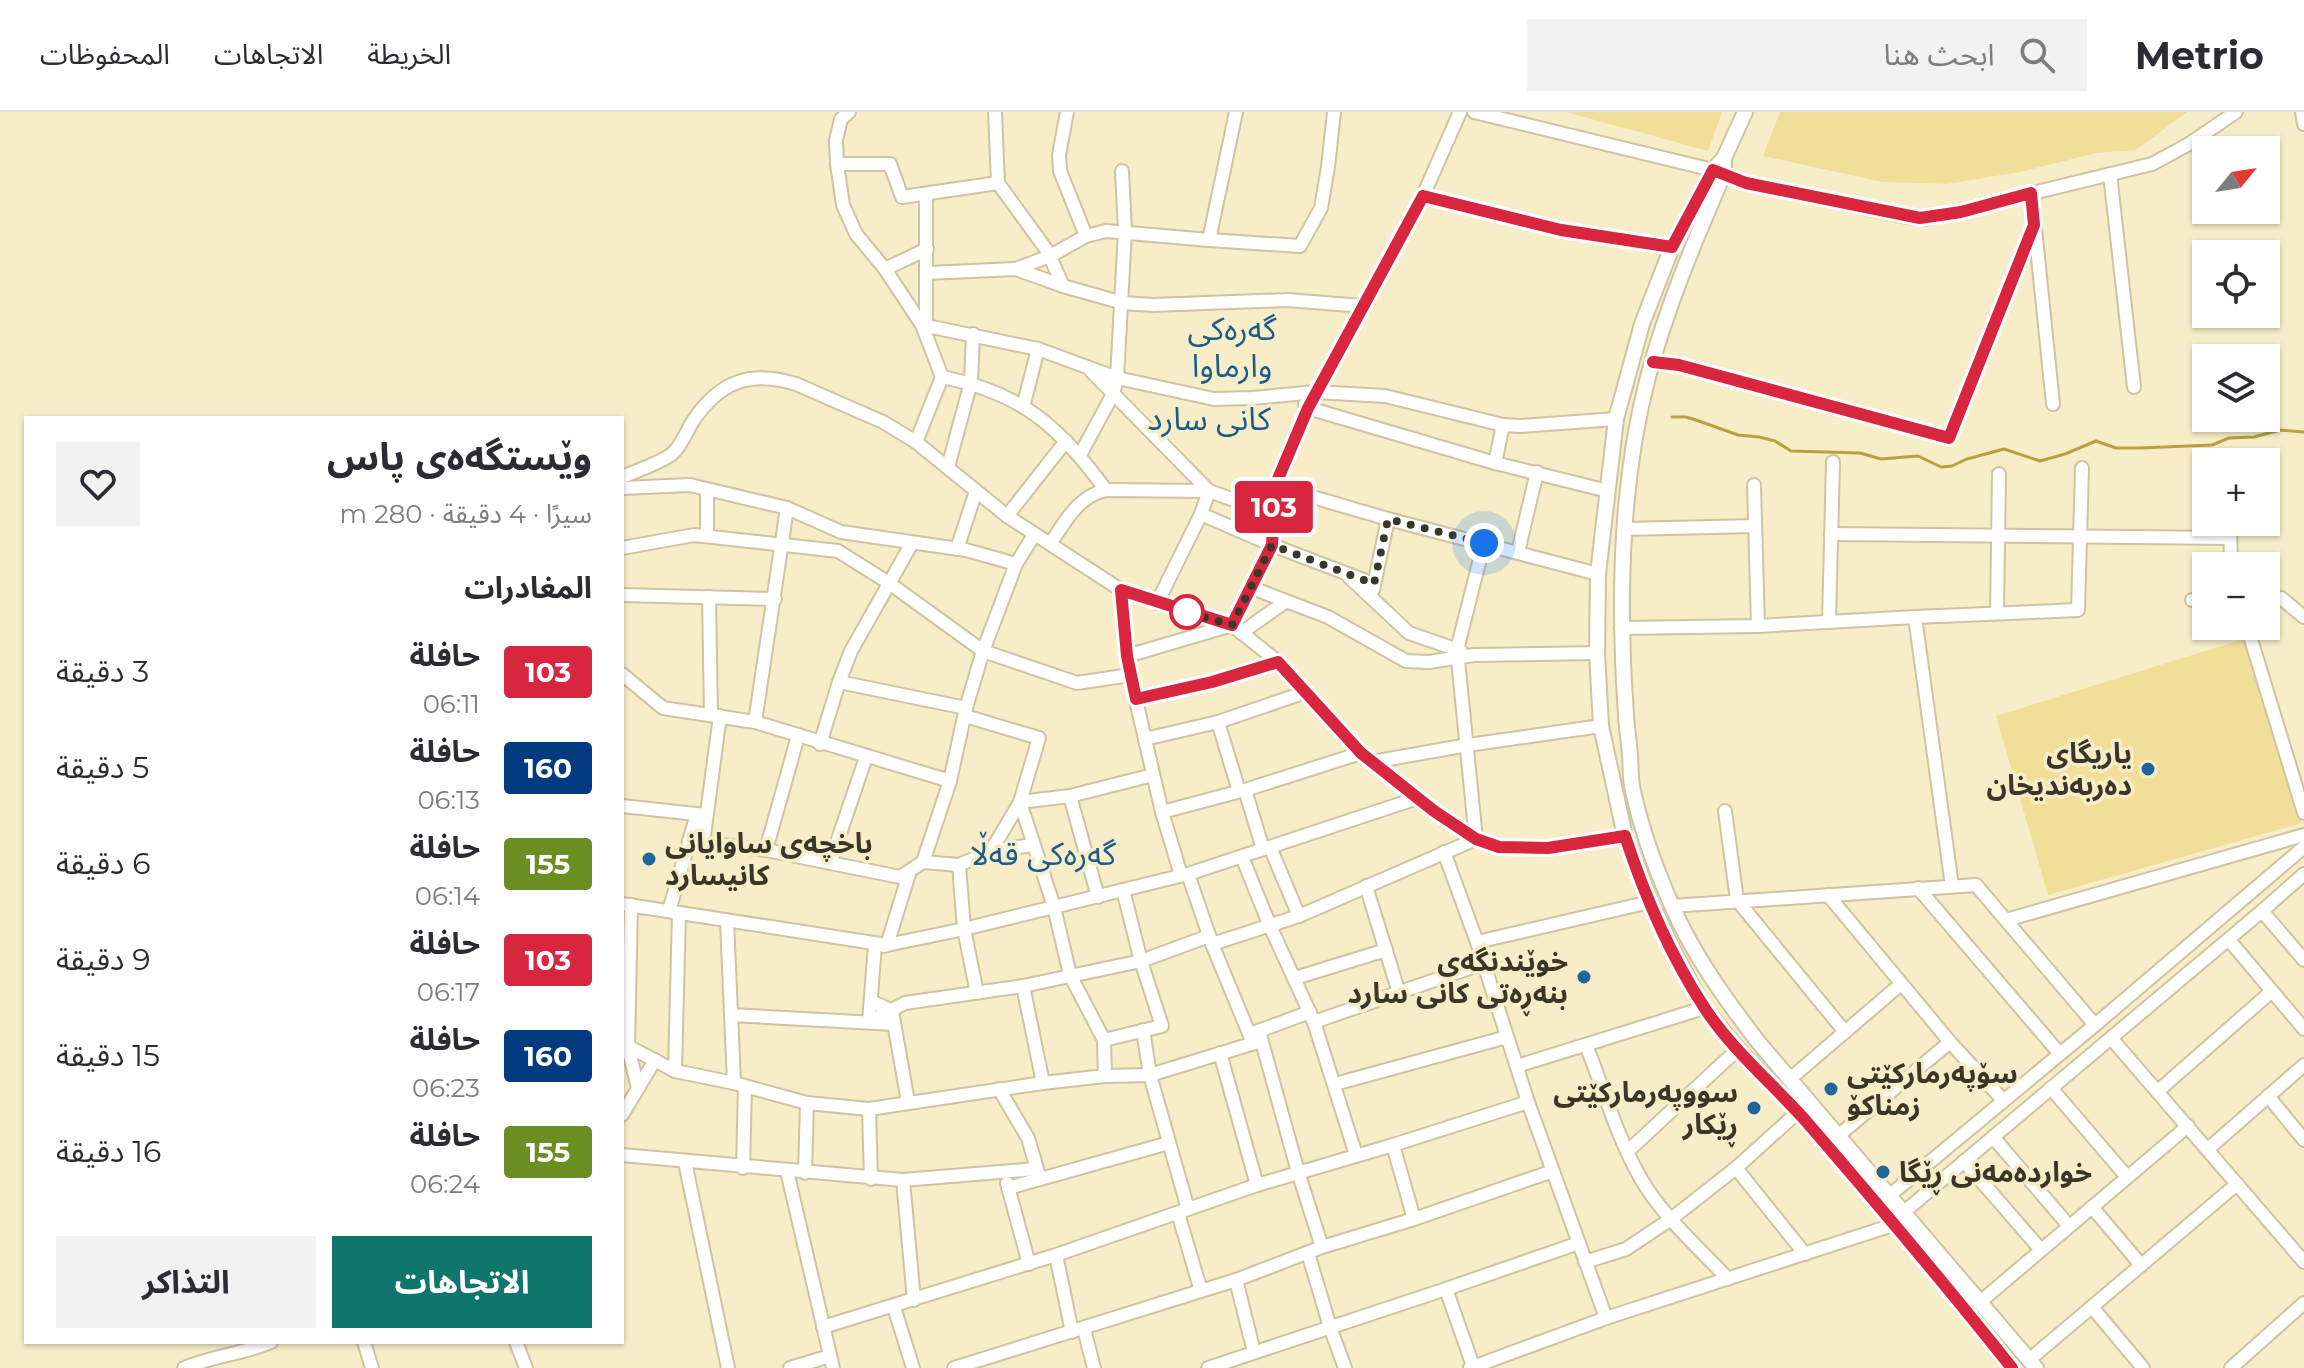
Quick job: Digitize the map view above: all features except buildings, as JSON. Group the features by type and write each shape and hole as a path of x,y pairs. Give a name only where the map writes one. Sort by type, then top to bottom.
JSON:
{"main road":[{"path":"1745,112 1720,167 1681,273 1653,362 1637,433 1625,528 1621,628 1632,789 1672,906 1694,950 1722,993 1759,1043 1890,1195 1900,1218 2012,1368"},
{"path":"1720,167 1672,247 1642,324 1616,419 1598,574 1597,653 1601,726 1625,836 1650,902 1704,1008 1741,1052 1980,1302 2032,1364"},
{"path":"1606,508 1625,528"},
{"path":"1602,538 1625,528"},
{"path":"1741,1052 1759,1043"}],"street":[{"path":"849,112 837,128 837,164 843,205 856,234 885,269 925,328 942,377 916,442"},
{"path":"995,112 998,183 1050,256 1063,286"},
{"path":"1067,112 1059,155 1060,171 1086,236"},
{"path":"1209,240 1236,112"},
{"path":"927,273 1016,269 1050,256 1086,236 1106,231 1300,246 1321,208 1334,112"},
{"path":"1237,629 1272,545 1275,486 1308,408 1423,196 1460,112"},
{"path":"1474,112 1720,167 1757,186 1920,218 1961,212 2152,164 2189,144 2236,112"},
{"path":"2302,112 2304,124"},
{"path":"837,164 890,164 902,197 998,183"},
{"path":"1080,455 1113,394 1117,378 1125,231 1122,171"},
{"path":"2110,174 2134,387"},
{"path":"2031,193 2053,404"},
{"path":"925,328 926,194"},
{"path":"1423,196 1561,230 1672,247"},
{"path":"1653,362 1679,365 1949,438 2034,225"},
{"path":"885,269 927,249"},
{"path":"1016,269 1123,303 1153,305 1287,300 1363,306"},
{"path":"925,328 973,334 1038,349 1117,378 1214,399 1316,392 1385,396 1503,425 1616,419"},
{"path":"948,467 971,382 973,334"},
{"path":"1023,407 1038,349"},
{"path":"1086,366 1209,491"},
{"path":"624,476 673,453 704,406 724,387 758,377 782,380 832,398 883,422 916,442 1007,516 1121,590 1237,629 1278,662 1361,753 1476,839 1499,847 1548,848 1625,836"},
{"path":"942,377 971,382 1023,407 1066,441 1106,490"},
{"path":"1298,394 1308,408 1495,463 1608,491"},
{"path":"1495,463 1503,425"},
{"path":"1007,516 1066,441"},
{"path":"1829,622 1833,462"},
{"path":"1621,628 1758,626 2078,610 2082,468"},
{"path":"1518,552 1537,472"},
{"path":"1997,613 1999,474"},
{"path":"624,488 690,485 787,508 841,532 957,549 1016,564"},
{"path":"1754,485 1758,626"},
{"path":"1275,486 1598,574"},
{"path":"707,490 707,536"},
{"path":"1050,544 1077,505 1091,495 1106,490 1209,491 1273,514"},
{"path":"957,549 976,491"},
{"path":"1157,603 1201,514 1209,491"},
{"path":"755,722 787,508"},
{"path":"1201,514 1374,584"},
{"path":"1371,597 1388,519"},
{"path":"1625,528 1755,526"},
{"path":"838,551 841,532"},
{"path":"1831,534 2230,538 2230,552"},
{"path":"624,548 694,535 838,551 889,583 983,651 1077,683 1130,675"},
{"path":"869,1022 879,947 906,875 923,862 950,781 983,651 1016,564 1034,535"},
{"path":"820,744 851,651 912,543"},
{"path":"1476,839 1458,654 1484,543"},
{"path":"1344,572 1412,635 1458,654"},
{"path":"1252,588 1328,617 1406,661 1421,663 1458,654 1597,653"},
{"path":"1121,590 1130,675 1162,812 1210,940 1253,1039 1322,1247"},
{"path":"624,595 775,599"},
{"path":"703,843 702,815 715,716 709,597"},
{"path":"2280,598 2304,617"},
{"path":"1127,656 1237,629 1285,602"},
{"path":"1915,617 1952,886"},
{"path":"2251,640 2304,813"},
{"path":"1136,699 1212,682 1278,662"},
{"path":"624,676 663,708 755,722 950,781"},
{"path":"839,682 966,712 1039,738 1020,802 991,851"},
{"path":"1145,739 1218,722 1306,692"},
{"path":"1218,722 1242,791 1299,916"},
{"path":"1372,762 1601,726"},
{"path":"766,850 798,736"},
{"path":"1162,812 1242,791 1361,753"},
{"path":"830,863 866,757"},
{"path":"1020,802 1070,796 1153,775"},
{"path":"1070,796 1098,897"},
{"path":"638,1088 625,1045 626,904 879,947 1185,874 1418,798"},
{"path":"1020,802 1054,907 1070,975 1104,1040 1105,1076"},
{"path":"624,806 702,815"},
{"path":"1725,811 1737,900 1845,1032"},
{"path":"675,1071 674,912 689,841 702,815"},
{"path":"2006,920 2304,835"},
{"path":"731,1015 869,1022 893,1017 905,1003 1023,986 1141,961 1299,916 1476,839"},
{"path":"689,841 766,850 906,875"},
{"path":"923,862 959,865 991,851 1033,845"},
{"path":"1890,1195 2304,847"},
{"path":"1444,852 1477,942 1528,1102 1606,1318"},
{"path":"1242,857 1312,1017 1356,1155"},
{"path":"959,865 964,929 977,993"},
{"path":"1446,1289 1471,1367 1606,1318 1805,1254 1900,1218 2304,874"},
{"path":"1672,906 1976,885 2095,1025"},
{"path":"1366,886 1399,993"},
{"path":"1918,888 2060,1054"},
{"path":"1104,1040 1162,1026 1123,890"},
{"path":"1828,895 1950,1042 2003,1100"},
{"path":"1477,942 1650,902"},
{"path":"2262,911 2304,960"},
{"path":"727,921 743,1168"},
{"path":"2229,940 2304,1029"},
{"path":"1295,978 1386,950"},
{"path":"625,1045 675,1071 807,1103 869,1109 1043,1083 1150,1075 1220,1053 1312,1017 1399,993 1484,963"},
{"path":"2156,973 2170,989"},
{"path":"1791,1078 1901,984"},
{"path":"1023,986 1043,1083"},
{"path":"2158,1091 2272,991"},
{"path":"871,1001 893,1017 908,1102"},
{"path":"1517,1066 1704,1008"},
{"path":"1143,1030 1150,1075 1169,1143 1201,1291"},
{"path":"1335,1084 1507,1037"},
{"path":"2111,1038 2304,1262"},
{"path":"1839,1135 1950,1042"},
{"path":"1586,1045 1644,1184 1671,1219 1728,1279"},
{"path":"1628,1151 1741,1052"},
{"path":"1220,1053 1257,1185"},
{"path":"624,1112 655,1060"},
{"path":"2208,1149 2304,1065"},
{"path":"2051,1088 2127,1177"},
{"path":"999,1089 1028,1138 1033,1170"},
{"path":"2268,1096 2304,1140"},
{"path":"823,1327 1029,1264 1257,1185 1528,1102"},
{"path":"805,1173 807,1103"},
{"path":"869,1109 871,1179"},
{"path":"1585,1262 1626,1249 1671,1219 1736,1168 1798,1112"},
{"path":"1980,1302 2188,1126"},
{"path":"1993,1137 2069,1226"},
{"path":"624,1155 903,1180 1033,1170 1169,1143"},
{"path":"1393,1145 1414,1219"},
{"path":"1964,1161 2041,1250"},
{"path":"685,1162 728,1368"},
{"path":"1736,1168 1805,1254"},
{"path":"1008,1188 1033,1170"},
{"path":"787,1171 832,1362 790,1368"},
{"path":"954,1368 1236,1280 1322,1247 1553,1171"},
{"path":"1005,1172 1029,1264"},
{"path":"903,1180 914,1300"},
{"path":"2032,1364 2092,1307 2237,1184"},
{"path":"2092,1207 2141,1265"},
{"path":"1208,1368 1242,1362 1254,1352 1579,1243"},
{"path":"1308,1253 1345,1368"},
{"path":"1056,1255 1078,1331 1094,1368"},
{"path":"1236,1280 1254,1352"},
{"path":"2231,1368 2304,1303"},
{"path":"894,1307 913,1368"},
{"path":"2092,1307 2143,1368"},
{"path":"184,1368 203,1360 222,1362 265,1344"},
{"path":"365,1344 372,1368"},
{"path":"517,1344 526,1368"}],"shaded area":[{"path":"1566,112 1722,112 1708,151"},
{"path":"1780,112 2187,112 2136,150 2097,153 2020,172 1947,184 1883,182 1763,156"},
{"name":"یاریگاى ده‌ربه‌ندیخان","path":"2244,640 2302,823 2048,895 1996,716"}],"waterway":[{"path":"1672,417 1686,417 1738,435 1775,441 1791,451 1860,453 1881,459 1918,456 1941,467 2004,449 2040,461 2096,441 2116,448 2212,445 2229,438 2254,437 2280,430 2304,432"}],"bus line":[{"name":"103","path":"1653,362 1679,365 1949,438 2034,225 2031,193 1926,219 1779,191 1713,170 1672,247 1561,230 1423,196 1308,408 1275,486 1272,545 1232,625 1121,590 1127,656 1136,699 1212,682 1278,662 1361,753 1434,811 1476,839 1499,847 1548,848 1625,836 1650,902 1704,1008 1896,1224 2012,1368"}],"place":[{"name":"یاریگاى ده‌ربه‌ندیخان","path":"2148,769"},
{"name":"باخچەی ساوایانی کانیسارد","path":"649,859"},
{"name":"خوێندنگەی بنەڕەتی کانی سارد","path":"1584,977"},
{"name":"سۆپەرمارکێتی زمناکۆ","path":"1831,1089"},
{"name":"سووپەرمارکێتی ڕێکار","path":"1754,1108"},
{"name":"خواردەمەنی ڕێگا","path":"1883,1172"}],"district":[{"name":"گەرەکی وارماوا","path":"1232,348"},
{"name":"کانی سارد","path":"1209,419"},
{"name":"گەرەکی قەڵا","path":"1043,854"}],"route":[{"path":"1187,612 1182,611 1232,625 1272,545 1374,584 1388,519 1484,543"}]}
